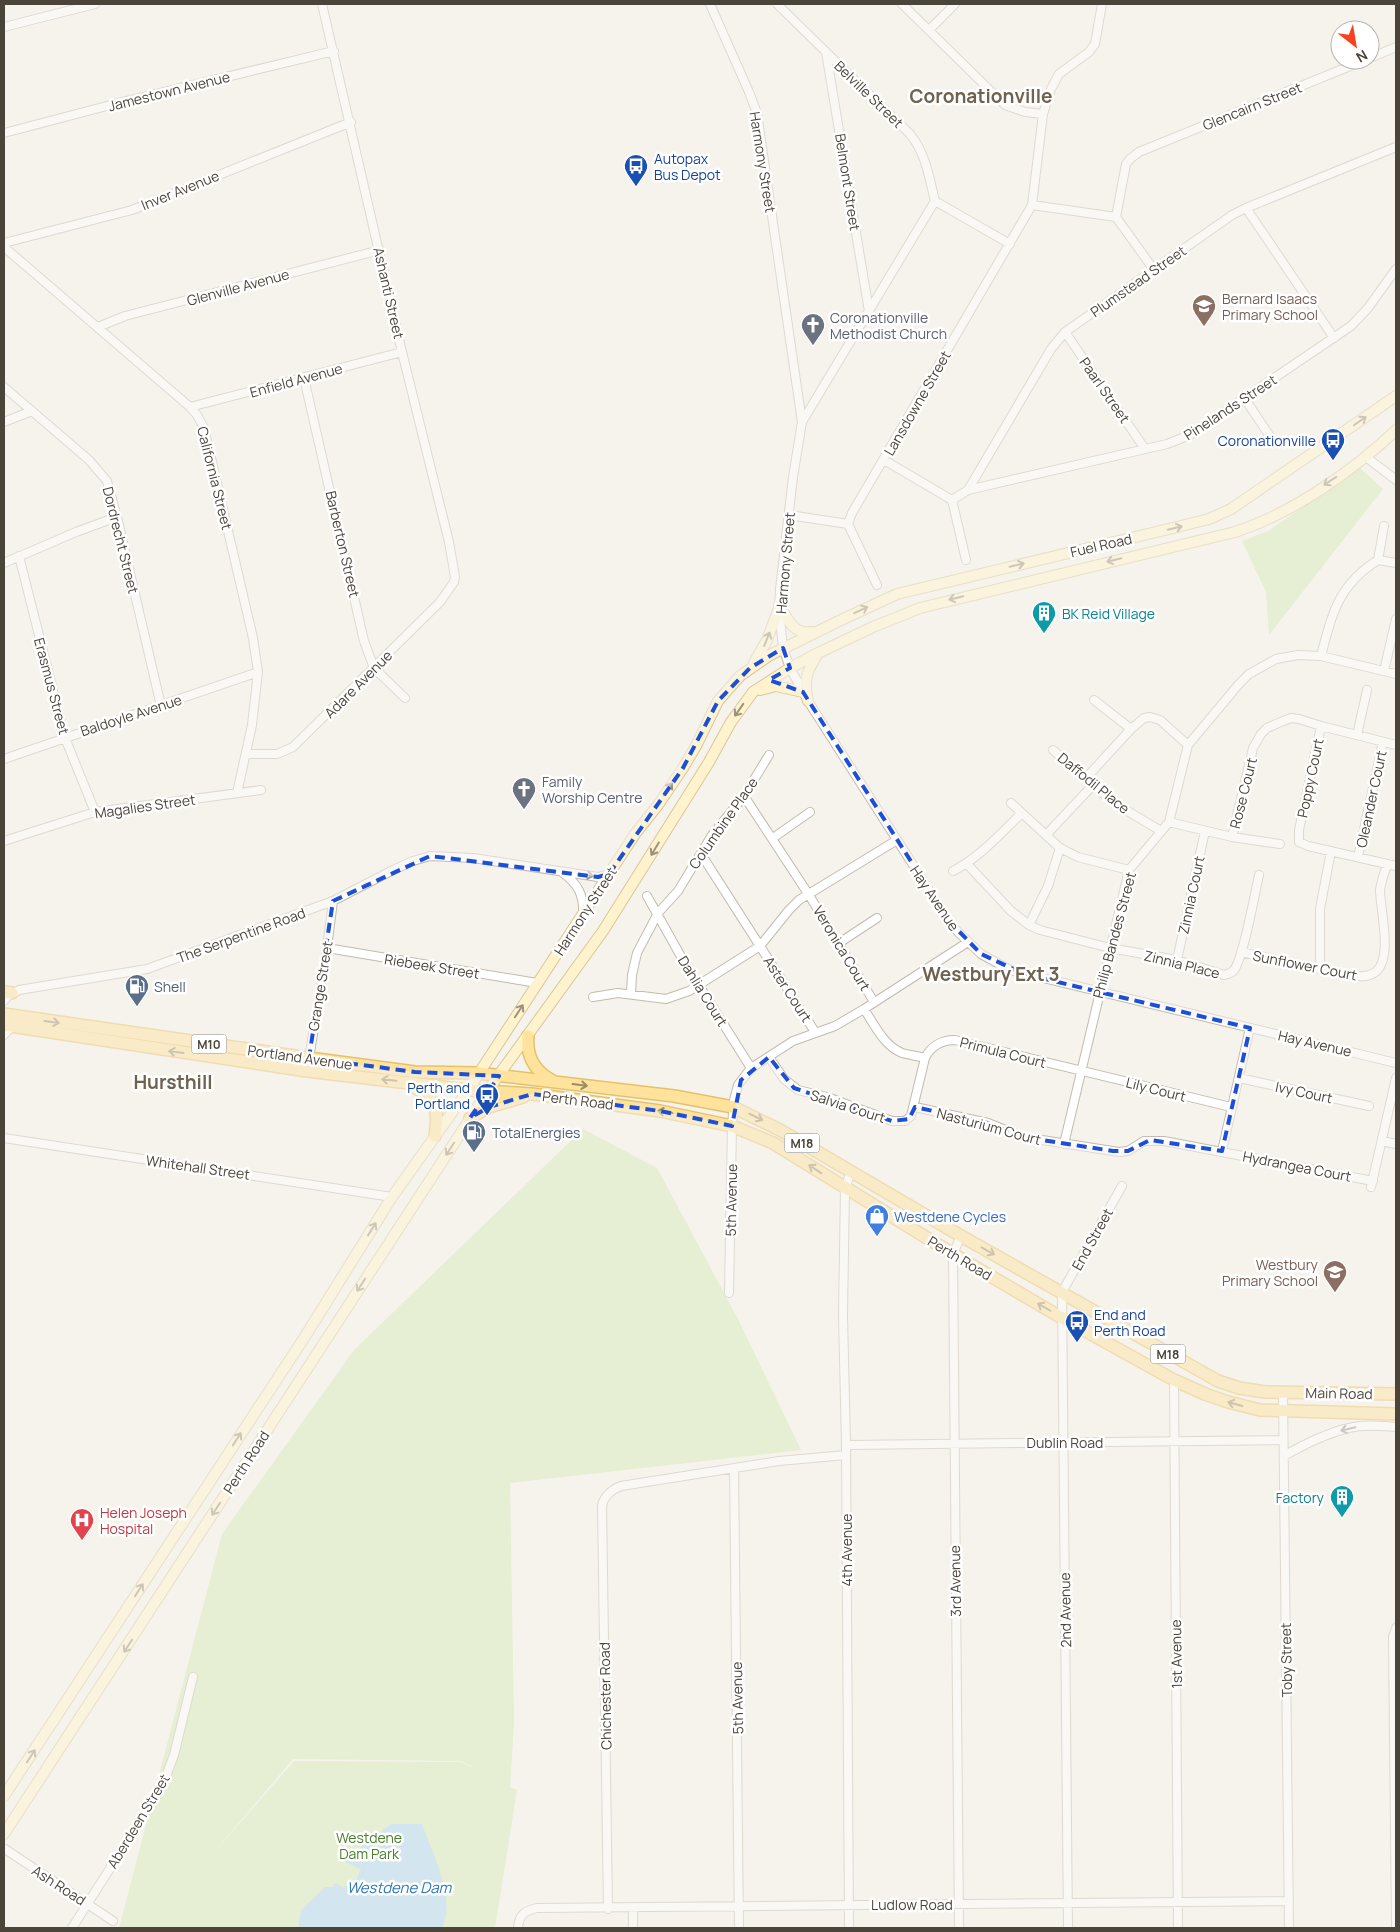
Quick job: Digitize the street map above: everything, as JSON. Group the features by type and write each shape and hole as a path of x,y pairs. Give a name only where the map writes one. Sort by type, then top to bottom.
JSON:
{"main road":[{"name":"Fuel Road","path":"783,648 885,599 909,591 1185,525 1222,514 1279,478 1396,396"},
{"name":"Fuel Road","path":"790,668 818,652 905,613 939,602 1252,526 1297,504 1366,457 1396,430"},
{"path":"779,607 796,630 806,633 817,631"},
{"path":"750,668 764,647 779,607"},
{"name":"Harmony Street","path":"468,1090 609,874 682,768 696,746 718,701 750,668 783,648"},
{"path":"753,692 776,686 805,697 805,680 818,652"},
{"name":"Harmony Street","path":"498,1076 603,931 709,762 731,722 753,692 790,668"},
{"name":"Portland Avenue","path":"8,1024 415,1072 478,1073"},
{"name":"Portland Avenue","path":"8,1024 308,1071 468,1090"},
{"path":"528,1036 527,1050 535,1067 545,1077 556,1083"},
{"name":"Perth Road","path":"478,1073 674,1096 733,1107 780,1130 961,1236 1218,1381 1252,1390 1283,1392"},
{"name":"Perth Road","path":"4,1834 498,1076"},
{"path":"408,1083 426,1094 435,1103 438,1118 435,1136"},
{"name":"Perth Road","path":"4,1796 306,1334 392,1197 468,1090 532,1094 660,1111 732,1126 773,1143 953,1254 1062,1318 1174,1380 1228,1402 1260,1410 1283,1411"},
{"path":"470,1118 489,1107 532,1094"},
{"name":"Main Road","path":"1283,1392 1396,1394"},
{"name":"Main Road","path":"1283,1411 1396,1414"}],"street":[{"path":"4,28 95,4"},
{"name":"Ashanti Street","path":"322,4 402,352 451,551 455,570 454,582"},
{"name":"Harmony Street","path":"710,4 757,113 802,422 793,477 779,607 783,648"},
{"name":"Belville Street","path":"777,4 919,145 924,156 935,201"},
{"path":"902,4 1005,105 1013,109 1043,114"},
{"path":"929,30 955,4"},
{"path":"1102,4 1095,44 1080,59 1059,74 1051,88 1043,114 1032,205 1116,217 1154,270"},
{"path":"1380,54 1396,47"},
{"name":"Jamestown Avenue","path":"4,133 334,51"},
{"name":"Belmont Street","path":"826,52 869,311"},
{"name":"Glencairn Street","path":"1116,217 1126,164 1130,158 1139,152 1340,70"},
{"name":"Inver Avenue","path":"4,243 132,210 350,122"},
{"name":"Plumstead Street","path":"952,500 968,490 1051,349 1065,332 1246,208 1396,147"},
{"path":"802,422 935,201 1010,244"},
{"name":"Lansdowne Street","path":"848,524 852,513 1032,205"},
{"path":"1246,208 1334,338"},
{"name":"California Street","path":"4,247 190,408 201,421 207,436 253,638 258,672 252,725 237,793"},
{"name":"Glenville Avenue","path":"98,327 125,316 380,250"},
{"name":"Pinelands Street","path":"968,490 1146,449 1174,442 1190,435 1334,338 1359,319 1396,269"},
{"name":"Paarl Street","path":"1065,332 1146,449"},
{"name":"Enfield Avenue","path":"190,408 402,352"},
{"name":"Barberton Street","path":"304,378 364,641 374,668 405,698"},
{"name":"Dordrecht Street","path":"4,387 100,470 107,481 118,517 161,706"},
{"path":"1245,399 1271,438"},
{"path":"4,422 32,411"},
{"path":"1366,457 1396,480"},
{"path":"884,460 952,500 966,560"},
{"path":"789,515 848,524 877,585"},
{"path":"4,562 118,517"},
{"path":"1378,560 1384,526"},
{"name":"Erasmus Street","path":"19,556 64,738 95,812"},
{"path":"1321,656 1332,613 1355,578 1365,568 1378,560 1396,563"},
{"name":"Adare Avenue","path":"246,754 277,754 293,747 440,602 454,582"},
{"path":"1384,671 1396,619"},
{"name":"Hay Avenue","path":"783,648 790,668 805,697 949,920 968,942 992,961 1010,970 1396,1063"},
{"name":"Philip Bandes Street","path":"1064,1144 1129,870 1169,822 1188,745 1239,684 1250,674 1265,664 1287,656 1321,656 1396,674"},
{"name":"Baldoyle Avenue","path":"4,759 258,672"},
{"path":"1357,734 1367,690"},
{"path":"1094,700 1131,729"},
{"path":"1086,778 1131,729 1144,718 1155,717 1160,720 1188,745"},
{"name":"Rose Court","path":"1232,837 1253,748 1261,734 1267,728 1292,718 1322,726"},
{"path":"1322,726 1396,745"},
{"name":"Poppy Court","path":"1322,726 1299,830 1299,842 1331,851"},
{"name":"Oleander Court","path":"1358,857 1383,742"},
{"name":"Daffodil Place","path":"1053,750 1124,811 1161,831"},
{"name":"Columbine Place","path":"631,994 632,975 638,953 658,913 678,891 718,827 744,796 770,756"},
{"path":"1046,835 1093,785"},
{"name":"Magalies Street","path":"4,841 95,812 261,790"},
{"name":"Veronica Court","path":"744,796 809,894 874,1002"},
{"path":"1010,803 1060,848 1078,857 1129,870"},
{"path":"773,838 810,812"},
{"path":"953,871 966,864 1022,813"},
{"path":"1169,822 1232,837 1280,844"},
{"name":"Zinnia Court","path":"1177,960 1205,831"},
{"path":"593,997 611,993 631,994 659,1000 680,996 699,986 760,946 768,939 789,910 809,894 897,840"},
{"path":"966,864 1003,903 1029,925 1048,886 1060,848"},
{"path":"1320,970 1321,902 1331,851 1396,866"},
{"name":"Aster Court","path":"701,854 815,1032"},
{"name":"The Serpentine Road","path":"7,995 19,990 147,968 333,901 420,858 437,855 474,858 598,877 609,874"},
{"name":"Sunflower Court","path":"1241,952 1348,976 1364,976 1375,973 1379,968 1384,948 1385,930 1380,889 1387,864"},
{"path":"562,872 579,888 583,903 583,915"},
{"path":"1241,952 1259,875"},
{"path":"647,896 658,913"},
{"name":"Grange Street","path":"308,1071 333,901"},
{"name":"Dahlia Court","path":"658,913 699,986 751,1068"},
{"path":"839,943 877,918"},
{"name":"Zinnia Place","path":"1029,925 1040,930 1110,948 1177,960 1210,972 1228,974 1235,969 1241,952"},
{"path":"751,1068 793,1041 835,1026 968,942"},
{"name":"Riebeek Street","path":"327,948 537,983"},
{"path":"864,1009 878,1031 891,1046 902,1053 925,1058 915,1107"},
{"path":"1222,1151 1250,1028"},
{"name":"Primula Court","path":"925,1058 933,1047 944,1042 956,1040 1080,1071"},
{"name":"Salvia Court","path":"770,1057 784,1079 798,1090 827,1097 892,1121 909,1119 915,1107"},
{"name":"5th Avenue","path":"729,1293 733,1107 738,1085 751,1068"},
{"name":"Lily Court","path":"1080,1071 1231,1107"},
{"name":"Ivy Court","path":"1239,1078 1369,1106"},
{"path":"1396,1078 1382,1140 1396,1144"},
{"name":"Nasturium Court","path":"915,1107 988,1123 1023,1137 1119,1152 1128,1151 1144,1141 1156,1140 1222,1151"},
{"name":"Whitehall Street","path":"4,1138 392,1197"},
{"name":"Hydrangea Court","path":"1222,1151 1372,1184 1382,1140"},
{"name":"4th Avenue","path":"849,1928 846,1445 843,1315 845,1188 851,1172"},
{"name":"End Street","path":"1062,1292 1122,1186"},
{"name":"3rd Avenue","path":"958,1928 953,1254 961,1236"},
{"name":"2nd Avenue","path":"1062,1292 1068,1928"},
{"name":"1st Avenue","path":"1174,1380 1178,1928"},
{"name":"Toby Street","path":"1283,1392 1288,1928"},
{"path":"1284,1456 1300,1447 1349,1428 1396,1427"},
{"name":"Dublin Road","path":"846,1445 1283,1440"},
{"path":"734,1469 793,1459 846,1455"},
{"name":"5th Avenue","path":"734,1469 739,1928"},
{"name":"Chichester Road","path":"608,1909 602,1505 606,1495 615,1488 734,1469"},
{"path":"1396,1628 1394,1637 1396,1928"},
{"name":"Aberdeen Street","path":"72,1928 162,1787 174,1755 194,1678"},
{"name":"Ash Road","path":"5,1849 113,1921"},
{"name":"Ludlow Road","path":"518,1928 522,1914 527,1910 537,1908 608,1909 848,1904 1288,1901"},
{"path":"633,1907 633,1928"}],"highlighted area":[{"path":"783,648 790,668 769,680 803,692 949,921 981,954 1024,974 1250,1028 1222,1151 1150,1140 1128,1151 1113,1151 1023,1137 988,1123 915,1107 909,1119 892,1121 794,1088 769,1057 741,1080 732,1126 660,1111 532,1094 489,1107 470,1118 499,1076 415,1072 309,1058 333,901 430,856 598,877 609,874 683,768 718,701 750,668"}],"green space":[{"path":"1360,468 1383,489 1269,635 1266,592 1242,541 1268,531"},
{"name":"Westdene Dam Park","path":"583,1129 657,1168 738,1319 801,1450 510,1483 514,1723 510,1787 517,1790 495,1928 119,1928 222,1534 354,1350","holes":["293,1759 461,1761 478,1770 461,1762 294,1761 204,1864"]}],"water":[{"name":"Westdene Dam","path":"391,1824 422,1824 437,1862 445,1890 446,1917 442,1928 298,1928 301,1910 325,1887 333,1887 335,1883 344,1888 357,1878 361,1869 343,1861"}],"place":[{"name":"Autopax Bus Depot","path":"636,187"},
{"name":"Bernard Isaacs Primary School","path":"1204,327"},
{"name":"Coronationville Methodist Church","path":"813,346"},
{"name":"Coronationville","path":"1333,461"},
{"name":"BK Reid Village","path":"1044,634"},
{"name":"Family Worship Centre","path":"524,810"},
{"name":"Shell","path":"137,1007"},
{"name":"Perth and Portland","path":"487,1116"},
{"name":"TotalEnergies","path":"474,1153"},
{"name":"Westdene Cycles","path":"877,1237"},
{"name":"Westbury Primary School","path":"1335,1293"},
{"name":"End and Perth Road","path":"1077,1343"},
{"name":"Factory","path":"1342,1518"},
{"name":"Helen Joseph Hospital","path":"82,1541"}],"district":[{"name":"Coronationville","path":"981,96"},
{"name":"Westbury Ext 3","path":"991,974"},
{"name":"Hursthill","path":"173,1082"}]}
